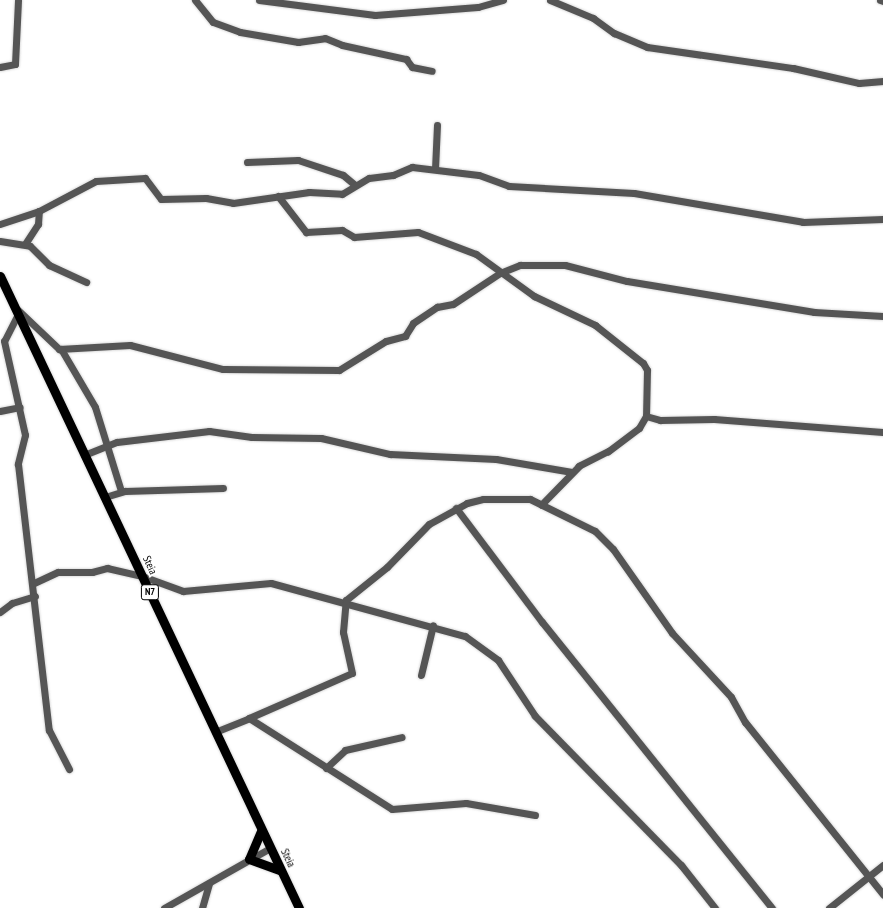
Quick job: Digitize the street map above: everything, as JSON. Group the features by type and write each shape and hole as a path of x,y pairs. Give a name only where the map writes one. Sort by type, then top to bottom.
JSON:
{"main road":[{"name":"Steia","path":"0,276 142,576 260,831 270,848 299,908"},
{"path":"260,831 249,860 280,870"}],"street":[{"path":"0,67 15,64 18,0"},
{"path":"195,0 213,22 240,32 298,42 325,38 342,45 406,59 412,67 432,71"},
{"path":"259,0 375,15 478,7 503,0"},
{"path":"550,0 593,18 614,33 647,47 805,70 859,83 883,81"},
{"path":"435,169 437,125"},
{"path":"247,162 298,160 343,175 355,185"},
{"path":"0,224 39,211 96,181 142,178 161,199 206,198 233,203 309,192 342,194 369,178 393,176 408,167 480,175 509,186 634,193 803,222 883,219"},
{"path":"278,196 306,232 342,230 354,237 418,232 480,256 500,273 538,299 596,325 643,363 647,370 646,416 631,436 572,472 541,505"},
{"path":"25,244 38,224 39,211"},
{"path":"0,241 25,244 55,269 86,282"},
{"path":"61,349 130,345 223,369 339,370 386,341 405,336 413,323 437,307 453,304 500,273 520,265 558,264 627,281 806,310 883,316"},
{"path":"69,769 49,730 34,583 18,464 26,435 4,341 16,310 61,349 90,398 121,491"},
{"path":"0,411 20,407"},
{"path":"646,416 660,420 714,419 883,432"},
{"path":"84,455 117,442 209,431 252,437 320,438 390,454 496,460 572,472"},
{"path":"104,497 121,491 223,488"},
{"path":"215,732 352,673 354,669 344,639 345,604 429,524 456,508 483,499 522,498 541,505 595,531 613,549 672,633 731,697 745,722 883,894"},
{"path":"456,508 542,622 772,908"},
{"path":"34,583 58,572 92,572 107,568 142,576 183,591 270,583 345,604 433,625 465,636 490,651 535,716 681,866 715,908"},
{"path":"0,612 12,603 35,596"},
{"path":"421,675 433,625"},
{"path":"249,718 392,809 466,803 535,815"},
{"path":"326,768 345,750 402,736"},
{"path":"164,908 270,848"},
{"path":"829,908 883,865"},
{"path":"202,908 209,883"}]}
